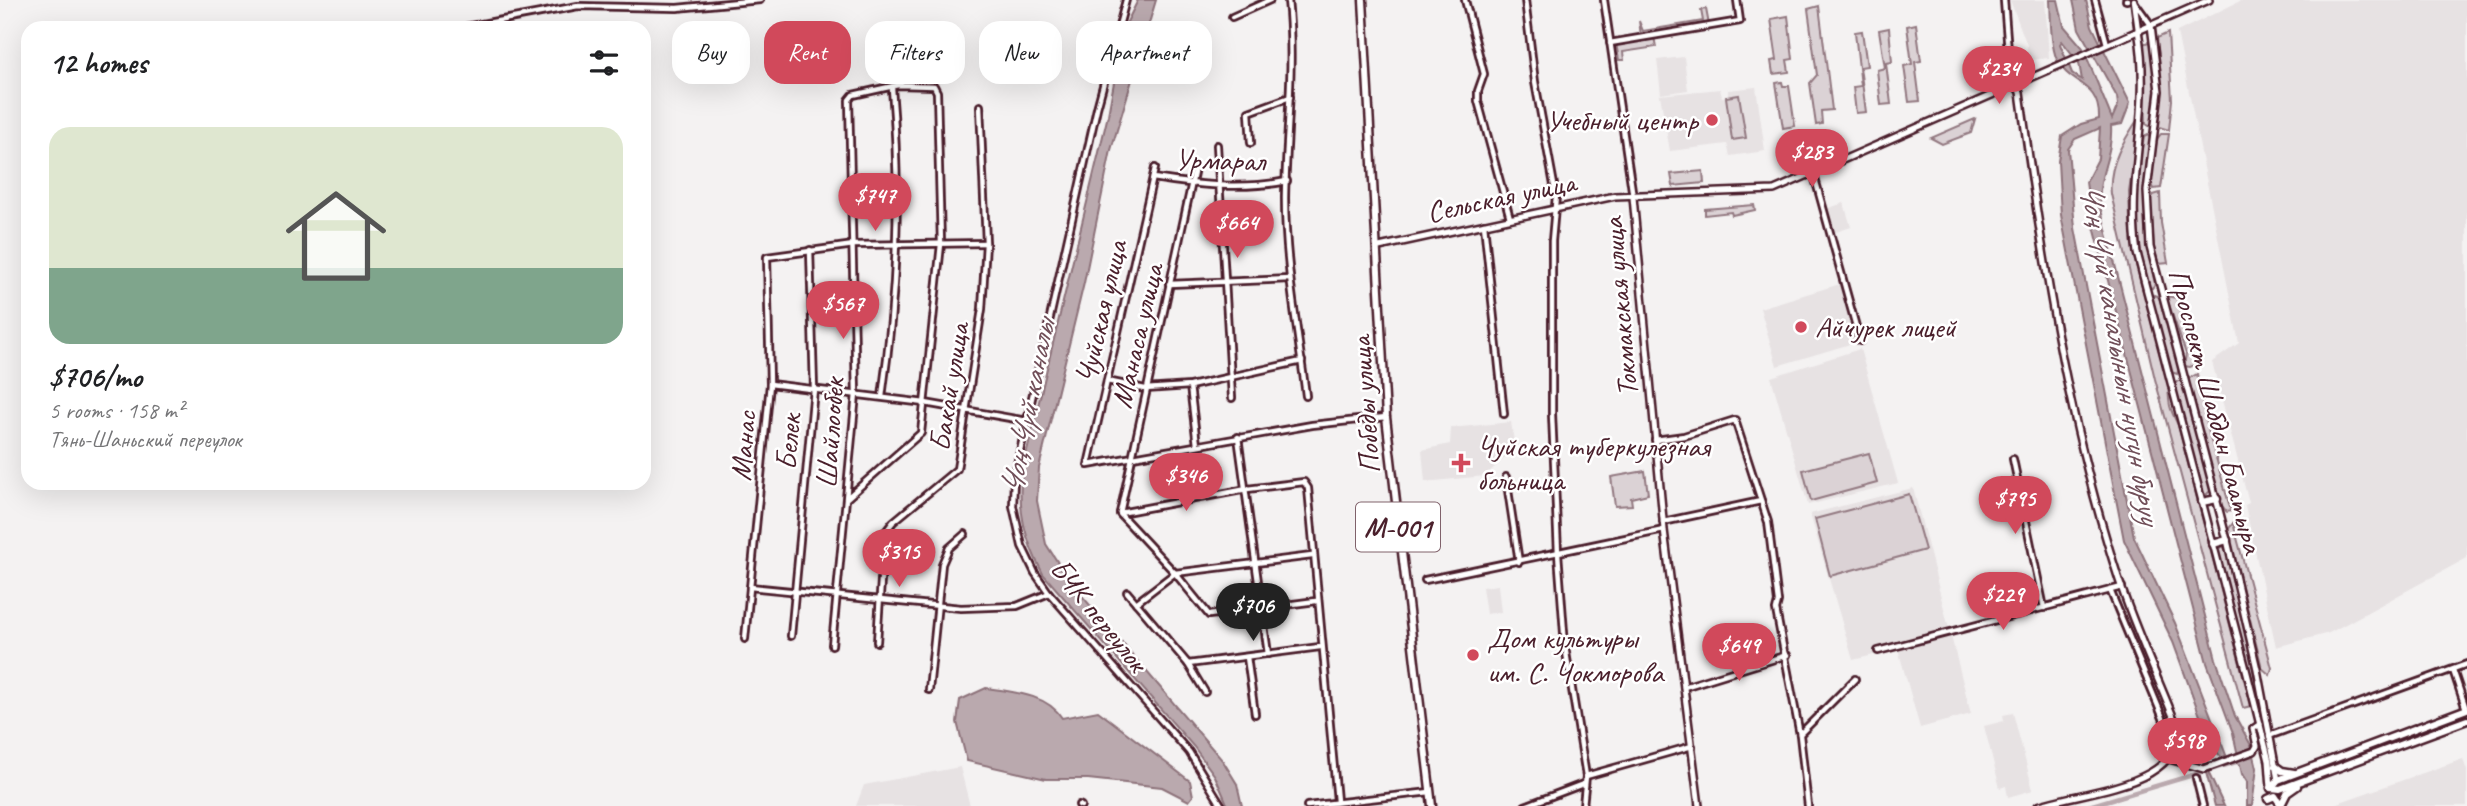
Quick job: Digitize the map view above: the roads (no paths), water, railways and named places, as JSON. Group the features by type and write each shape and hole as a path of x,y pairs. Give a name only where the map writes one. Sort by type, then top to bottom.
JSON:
{"main road":[{"name":"Победы улица","path":"1363,0 1379,247 1386,416 1432,806"},
{"name":"Сельская улица","path":"1379,247 1615,196 1766,191 1814,174 2209,0"},
{"name":"Проспект Шабдан Баатыра","path":"2151,25 2159,91 2147,191 2147,218 2161,292 2227,540 2280,789 2281,805"},
{"name":"Проспект Шабдан Баатыра","path":"2138,30 2144,85 2142,131 2133,189 2133,220 2146,293 2269,761 2271,788 2268,802"},
{"path":"2015,85 2020,92 2063,370 2079,439 2122,587 2174,719 2177,735 2169,759 2145,777 2038,806"},
{"path":"2142,131 2155,132"},
{"name":"Токмакская улица","path":"1633,197 1663,522 1699,806"},
{"path":"2146,293 2161,292"},
{"path":"2170,380 2184,376"},
{"path":"2202,502 2217,499"},
{"path":"2213,544 2227,540"},
{"path":"2271,788 2278,780 2467,709"},
{"path":"2271,788 2280,789 2467,720"},
{"path":"2169,759 2204,769 2254,751 2257,746 2253,729 2260,724"},
{"path":"2275,766 2286,772 2300,772"},
{"path":"2268,802 2275,796 2281,805 2287,793 2302,781"}],"street":[{"path":"498,21 578,6 677,8 760,0"},
{"name":"БЧК переулок","path":"1126,0 1115,33 1014,478 1013,506 1022,546 1049,593 1189,752 1223,806"},
{"path":"1232,17 1270,0"},
{"path":"1288,0 1290,97 1287,181 1290,279 1306,396"},
{"path":"1465,0 1483,74 1478,101 1510,218"},
{"path":"1525,0 1555,208 1552,241 1552,414 1558,553 1565,646 1586,776 1583,806"},
{"path":"1604,0 1633,197"},
{"path":"1611,43 1740,21 1737,0"},
{"path":"2004,0 2010,76 2015,85"},
{"path":"2134,0 2151,25"},
{"path":"2134,0 2138,30"},
{"path":"2096,1 2106,44"},
{"path":"846,498 920,433 941,244 937,89 934,86 898,85 892,88 898,157 897,246 895,306 882,397"},
{"name":"Шайлообек","path":"832,645 856,394 849,100 853,95 892,88"},
{"path":"1251,143 1249,112 1290,97"},
{"name":"Бакай улица","path":"877,642 884,534 893,522 957,469 982,309 986,243 979,106"},
{"path":"1217,145 1232,398"},
{"name":"Чуйская улица","path":"1132,458 1088,465 1155,168"},
{"name":"Манаса улица","path":"1119,513 1195,168"},
{"path":"1814,174 1860,341"},
{"name":"Урмарал","path":"1153,178 1192,185 1287,181"},
{"path":"1484,224 1504,414"},
{"path":"810,250 854,245 986,243"},
{"name":"Манас","path":"745,639 770,384 767,257 810,250"},
{"name":"Белек","path":"790,636 814,389 810,250"},
{"path":"1170,284 1226,284 1290,279"},
{"path":"1107,381 1145,389 1190,386 1302,361"},
{"path":"770,384 967,409 1027,421"},
{"path":"1190,386 1197,445"},
{"path":"1132,458 1238,437 1386,416"},
{"path":"1655,440 1684,436 1735,420 1768,522 1778,602 1776,610 1787,655 1808,806"},
{"path":"1238,437 1258,563 1268,654"},
{"path":"2013,460 2044,608"},
{"path":"1506,477 1520,562"},
{"path":"1119,513 1247,489 1304,482 1308,488 1320,647 1337,801"},
{"path":"1663,522 1761,501"},
{"path":"1119,513 1209,615 1316,601"},
{"path":"1425,580 1664,530"},
{"path":"929,690 945,555 965,534"},
{"path":"1136,603 1175,576 1312,556"},
{"path":"750,587 939,606 1017,606 1049,593"},
{"path":"1878,650 2122,587"},
{"path":"2110,590 2170,735 2177,735"},
{"path":"1127,593 1188,664 1205,692"},
{"path":"1188,664 1320,647"},
{"path":"1684,687 1787,655"},
{"path":"1247,657 1255,714"},
{"path":"2269,736 2467,664"},
{"path":"2453,670 2467,709"},
{"path":"1800,735 1855,679"},
{"path":"1586,776 1692,746"},
{"path":"2196,778 2203,806"},
{"path":"1525,806 1584,784"},
{"path":"1307,806 1430,792"}],"waterway":[{"path":"2089,806 2243,760"}],"place":[{"name":"Учебный центр","path":"1712,120"},
{"name":"Айчурек лицей","path":"1801,327"},
{"name":"Чуйская туберкулезная больница","path":"1461,463"},
{"name":"Дом культуры им. С. Чокморова","path":"1473,655"}],"water label":[{"name":"Чоң Чүй каналынын нугун буруу","path":"2121,353"},
{"name":"Чоң Чүй каналы","path":"1027,407"}]}
